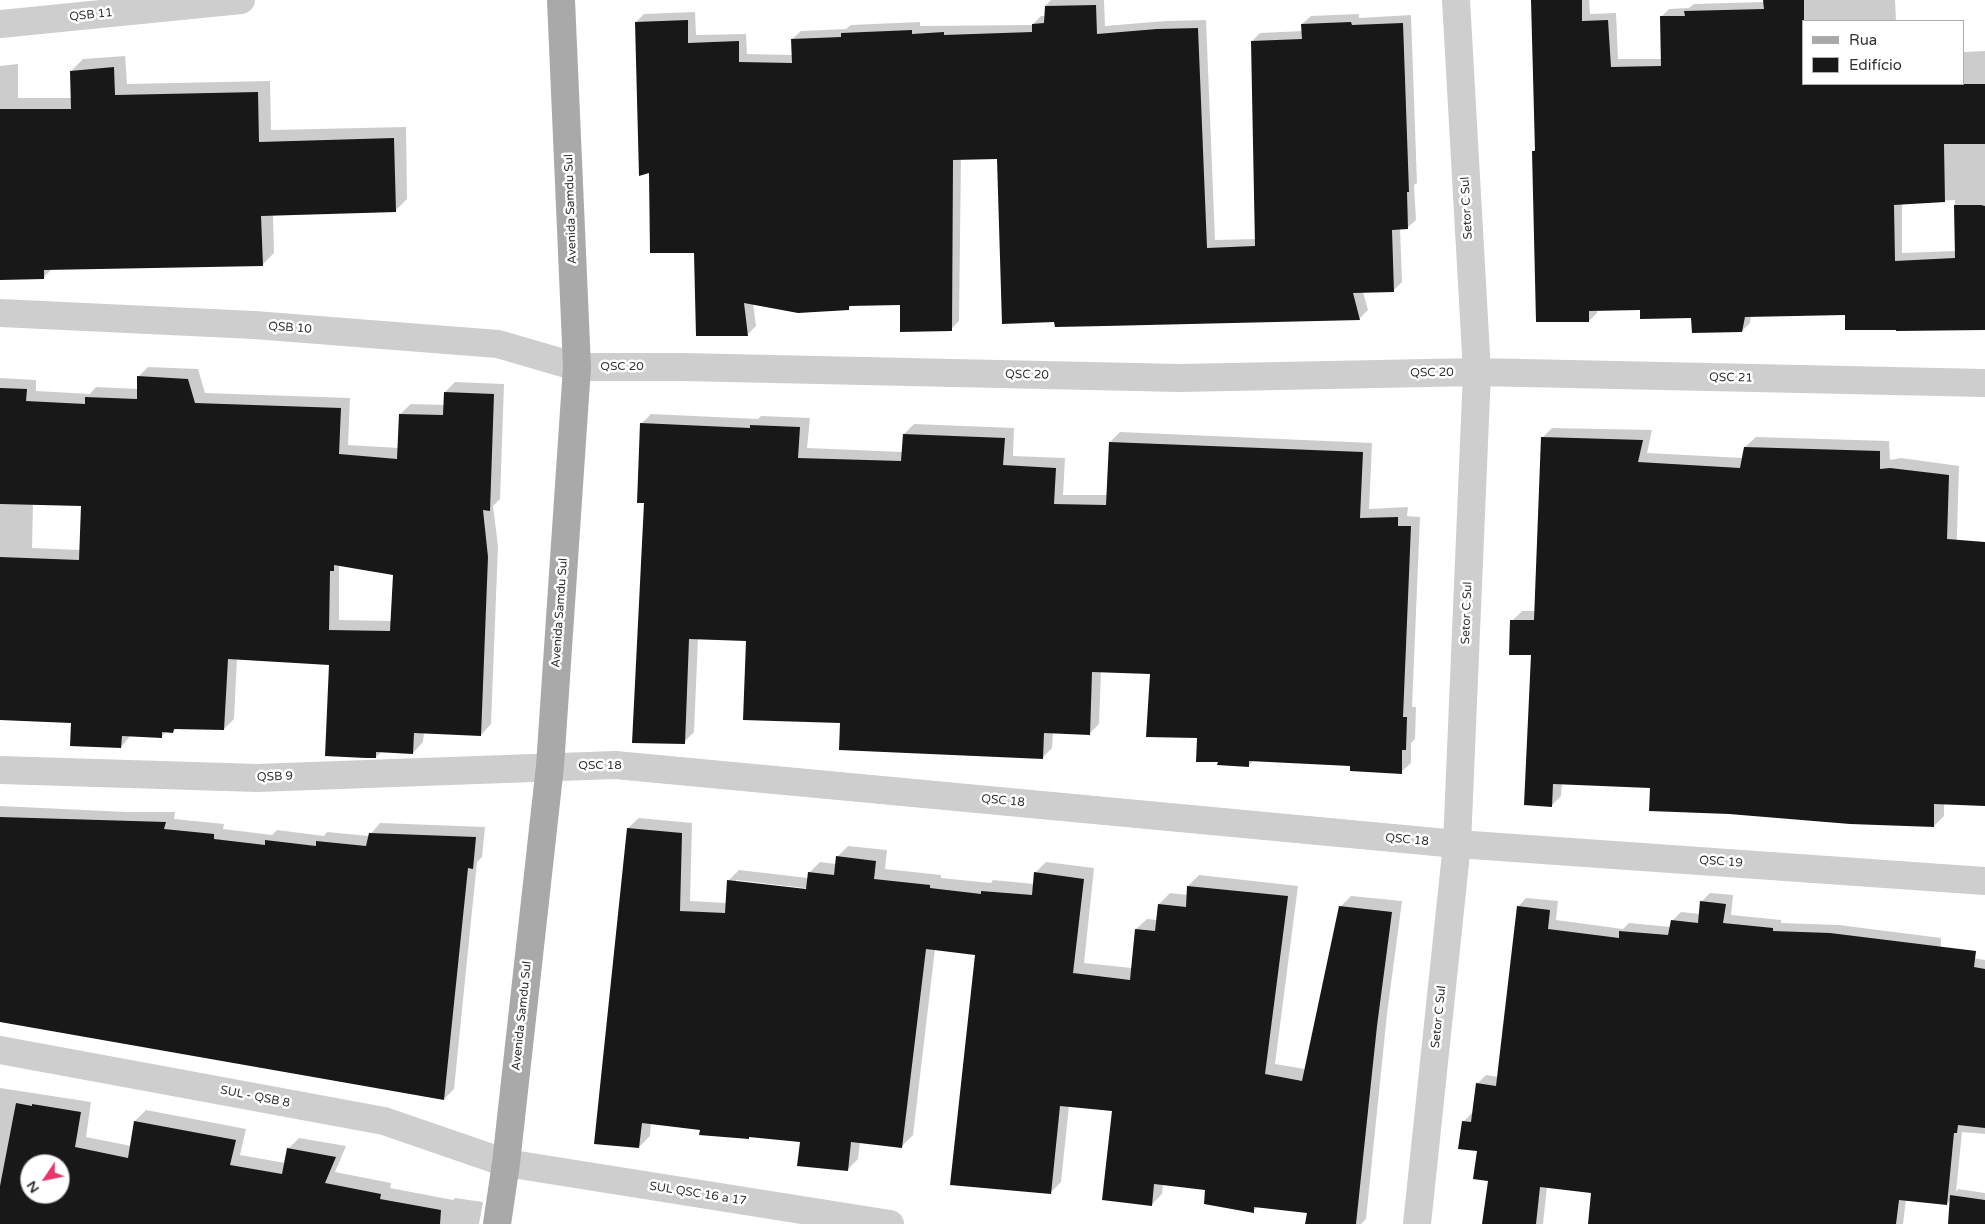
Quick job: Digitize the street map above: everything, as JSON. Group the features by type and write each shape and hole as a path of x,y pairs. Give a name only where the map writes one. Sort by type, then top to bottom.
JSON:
{"main road":[{"name":"Avenida Samdu Sul","path":"497,1224 506,1163 550,766 577,366 561,0"}],"street":[{"name":"QSB 11","path":"0,24 241,0"},
{"name":"Setor C Sul","path":"1417,1224 1457,844 1477,372 1456,0"},
{"name":"QSB 10","path":"0,313 254,325 498,344 577,366"},
{"name":"QSC 20","path":"577,366 1180,378 1477,372"},
{"name":"QSC 21","path":"1477,372 1985,383"},
{"name":"QSC 18","path":"550,766 615,765 689,771 1457,844"},
{"name":"QSB 9","path":"0,770 257,778 550,766"},
{"name":"QSC 19","path":"1457,844 1985,881"},
{"name":"SUL - QSB 8","path":"0,1050 384,1121 506,1163"},
{"name":"SUL QSC 16 a 17","path":"506,1163 890,1224"}],"building":[{"path":"1531,0 1582,0 1582,21 1608,20 1611,67 1661,66 1660,16 1685,16 1684,11 1764,9 1763,0 1804,0 1804,20 1802,20 1802,85 1985,84 1985,144 1944,144 1945,202 1894,205 1895,261 1955,258 1954,205 1985,206 1985,330 1845,330 1845,315 1745,317 1742,332 1692,333 1691,318 1640,319 1640,310 1589,311 1589,322 1536,322 1532,151 1535,151"},
{"path":"1096,5 1097,34 1198,28 1207,248 1255,246 1251,41 1302,39 1301,24 1351,22 1352,25 1403,23 1409,192 1407,192 1408,229 1392,230 1394,292 1353,293 1360,320 1055,327 1054,322 1002,324 997,159 953,160 952,331 900,332 900,305 849,306 849,310 798,313 744,303 748,336 696,336 694,253 650,253 649,173 639,176 635,22 688,20 688,43 739,41 739,62 792,63 791,39 841,37 841,33 912,30 912,34 944,32 944,35 1032,32 1032,24 1044,23 1045,6"},
{"path":"114,67 115,95 258,92 259,142 394,138 396,212 261,216 263,266 44,270 44,279 0,280 0,109 71,109 70,71"},
{"path":"137,376 188,379 195,403 341,408 339,454 397,459 399,414 443,415 444,392 494,394 490,511 483,510 488,557 481,736 414,733 413,754 376,752 376,758 325,756 329,665 228,659 224,730 174,729 173,733 162,732 162,738 122,736 121,748 70,746 71,723 0,720 0,557 79,560 81,506 0,504 0,388 27,389 26,401 85,404 85,397 137,399","holes":["334,565 393,575 390,631 329,630 330,571 334,571"]},
{"path":"640,423 750,428 750,425 800,427 798,458 901,461 903,434 1005,438 1003,465 1056,468 1054,504 1106,505 1109,442 1363,452 1360,518 1398,517 1398,526 1411,526 1403,717 1407,717 1406,750 1402,750 1402,774 1350,771 1350,766 1249,761 1249,767 1217,765 1218,762 1196,762 1197,738 1146,737 1150,674 1092,672 1090,735 1044,733 1043,759 839,750 840,723 743,720 746,641 689,639 685,744 632,743 644,503 637,503"},
{"path":"1541,437 1643,440 1638,462 1740,468 1744,447 1880,451 1880,469 1890,468 1949,475 1947,539 1985,542 1985,806 1934,804 1934,827 1850,824 1729,814 1649,811 1650,788 1553,784 1552,807 1524,805 1531,655 1509,655 1510,620 1534,620"},
{"path":"0,817 166,822 164,829 214,834 214,839 265,845 265,840 316,846 316,841 366,846 369,833 476,837 473,869 468,868 444,1100 0,1022"},
{"path":"627,828 682,833 680,911 725,913 727,880 806,889 808,872 834,875 836,856 876,861 874,879 930,885 930,888 981,894 981,891 1032,895 1034,872 1084,879 1073,973 1130,980 1135,929 1155,931 1158,904 1186,907 1187,886 1288,896 1265,1074 1302,1081 1339,906 1392,912 1377,1026 1356,1224 1305,1224 1307,1213 1254,1207 1254,1213 1204,1204 1205,1190 1154,1184 1152,1206 1102,1200 1112,1111 1060,1106 1051,1194 950,1185 975,955 926,949 902,1148 851,1142 848,1171 797,1166 800,1142 699,1135 700,1130 642,1123 639,1148 594,1144"},
{"path":"1700,901 1726,904 1723,923 1773,928 1773,931 1830,933 1976,951 1974,967 1985,969 1985,1128 1958,1125 1957,1133 1954,1133 1947,1205 1899,1200 1896,1224 1588,1224 1591,1193 1540,1187 1536,1224 1482,1224 1488,1181 1473,1179 1477,1151 1458,1149 1462,1121 1471,1122 1476,1083 1496,1086 1517,906 1550,910 1548,929 1619,938 1619,931 1668,935 1671,920 1698,923"},
{"path":"16,1103 81,1112 75,1147 128,1158 134,1121 236,1140 230,1165 282,1174 287,1148 336,1157 325,1183 381,1194 380,1199 441,1210 440,1224 0,1224 0,1186"},
{"path":"1950,1195 1985,1200 1985,1224 1948,1224"}]}
